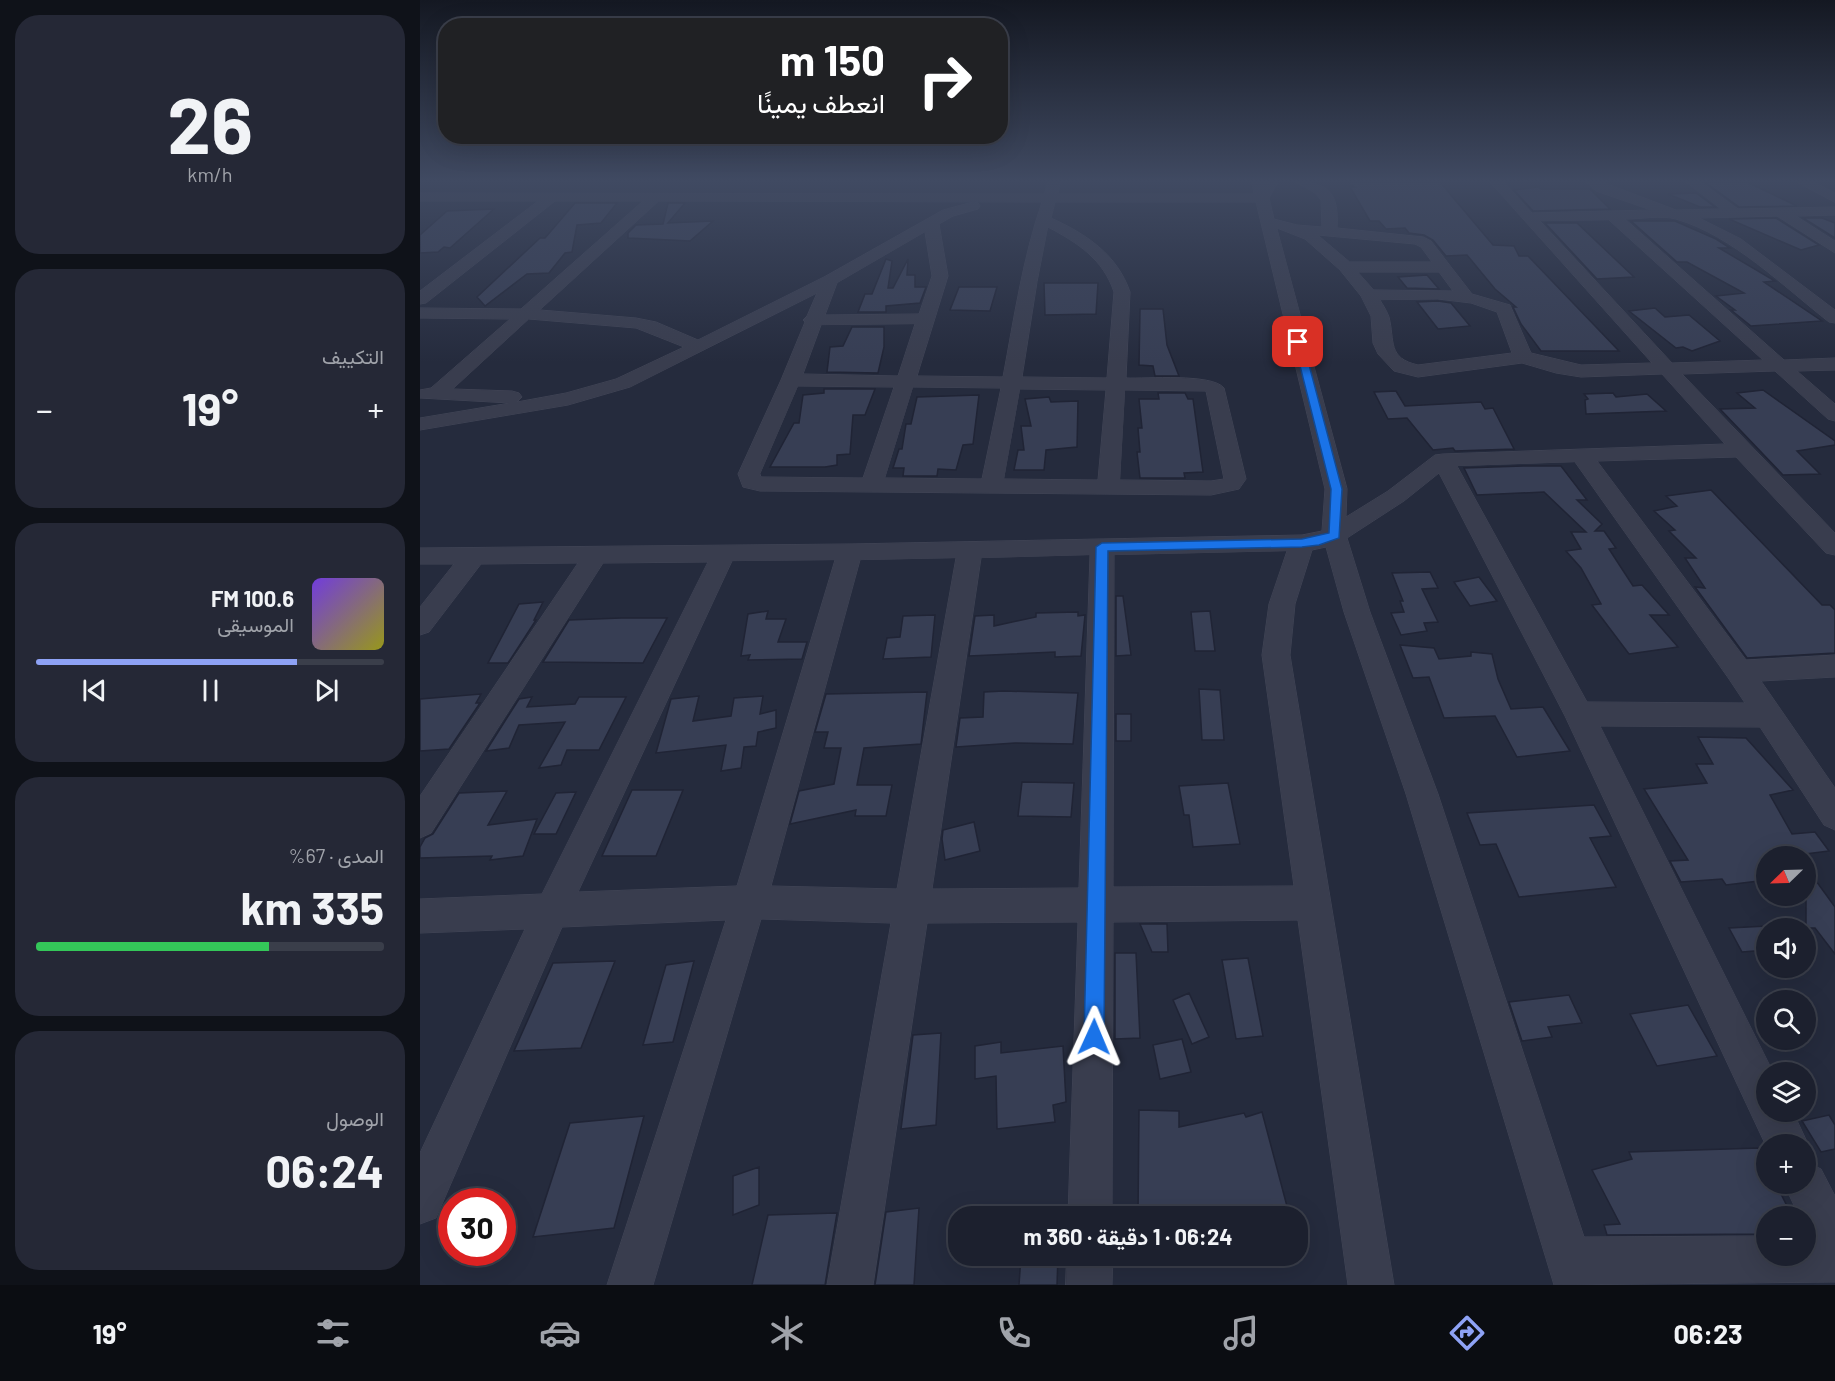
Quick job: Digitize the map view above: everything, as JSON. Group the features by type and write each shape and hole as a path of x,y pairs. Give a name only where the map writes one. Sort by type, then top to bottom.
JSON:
{"street":[{"path":"420,299 494,242"},
{"path":"428,394 525,314 606,242"},
{"path":"420,424 568,399 623,383 830,280 896,242"},
{"path":"871,486 940,276 934,242"},
{"path":"991,487 1012,381 1021,317 1037,242"},
{"path":"1084,242 1119,278 1122,292 1109,487"},
{"path":"1272,242 1336,489 1318,539 1282,604 1276,655 1371,1285"},
{"path":"1317,242 1346,267 1369,295 1380,316 1382,343 1387,354 1401,367 1418,371 1523,357 1556,367 1581,370 1835,364"},
{"path":"1422,242 1426,244 1465,295"},
{"path":"1551,242 1742,450 1832,541"},
{"path":"1642,242 1835,415"},
{"path":"1736,242 1835,318"},
{"path":"1346,267 1443,267"},
{"path":"791,380 1206,385 1213,387 1217,392 1235,479 1231,484 1223,487 871,486 751,482 750,474 791,380 830,280"},
{"path":"1369,295 1465,295 1489,302 1504,309 1523,357"},
{"path":"420,313 525,314 636,323 650,326 698,347"},
{"path":"813,321 925,319"},
{"path":"428,394 568,399"},
{"path":"420,556 850,552 1102,547 1318,539 1396,496 1443,460 1742,450"},
{"path":"1582,456 1739,671 1835,815"},
{"path":"1443,460 1579,714 1756,1080"},
{"path":"1318,539 1357,612 1422,794 1573,1273 1835,1260"},
{"path":"1090,1206 1102,547"},
{"path":"850,1285 970,549"},
{"path":"630,1285 749,902 850,552"},
{"path":"420,823 597,553"},
{"path":"420,1202 551,912 724,553"},
{"path":"420,625 475,555"},
{"path":"1739,671 1835,666"},
{"path":"1579,714 1767,716"},
{"path":"420,916 749,902 913,906 1312,903"},
{"path":"1811,1194 1835,1244"},
{"path":"1089,1285 1090,1266"}],"building":[{"path":"420,242 457,242 450,248 444,247 438,252 420,253"},
{"path":"536,242 574,242 572,252 565,253 549,273 527,274 485,306 477,297"},
{"path":"1435,242 1490,242 1493,245 1514,246 1519,256 1528,256 1619,351 1541,351 1521,324 1513,307 1516,307 1495,289 1467,255 1446,256"},
{"path":"1563,242 1597,242 1634,277 1597,279"},
{"path":"1655,242 1721,242 1730,248 1719,248 1775,281 1764,282 1822,321 1751,326 1716,296 1744,293 1687,262 1677,262"},
{"path":"1782,242 1814,242 1819,245 1801,250"},
{"path":"886,259 892,261 888,288 893,288 908,259 907,275 915,275 915,287 926,287 920,303 886,306 886,312 858,312 865,294 872,294"},
{"path":"1427,275 1439,289 1407,288 1398,277"},
{"path":"1044,283 1098,283 1096,314 1045,315"},
{"path":"959,287 997,287 990,311 950,310"},
{"path":"1417,302 1451,303 1470,326 1438,329"},
{"path":"1655,308 1665,317 1689,315 1720,341 1692,351 1683,347 1676,348 1629,311"},
{"path":"1140,309 1163,309 1167,345 1179,376 1155,376 1153,366 1139,365"},
{"path":"852,327 884,327 884,347 878,373 827,372 830,347 843,346"},
{"path":"824,389 875,389 865,415 853,415 850,454 837,455 837,465 825,467 770,467 794,423 799,423 803,395 824,393"},
{"path":"1763,390 1835,441 1835,445 1797,451 1820,474 1783,475 1720,409 1755,408 1737,393"},
{"path":"1396,391 1405,406 1481,402 1485,409 1493,408 1514,449 1433,450 1407,418 1388,419 1374,392"},
{"path":"1158,393 1185,393 1188,399 1193,399 1203,472 1184,473 1185,478 1140,478 1137,452 1140,452 1138,428 1142,428 1139,399 1159,399"},
{"path":"1613,393 1616,397 1647,394 1666,411 1586,414 1585,400 1588,399 1584,394"},
{"path":"979,395 973,444 963,445 956,470 938,469 937,476 903,476 904,468 893,468 899,449 902,449 906,424 911,424 917,397"},
{"path":"1049,397 1051,402 1078,401 1077,447 1046,450 1044,470 1014,470 1018,450 1024,450 1021,426 1031,426 1025,399"},
{"path":"1561,466 1587,500 1577,500 1602,524 1595,531 1604,531 1616,548 1609,549 1633,586 1642,585 1669,615 1650,615 1678,647 1629,654 1592,605 1601,604 1581,568 1566,551 1581,549 1571,532 1586,532 1544,492 1477,495 1464,468"},
{"path":"1711,490 1822,605 1830,605 1835,610 1835,653 1747,658 1695,587 1705,588 1685,558 1696,558 1669,531 1675,530 1654,511 1677,506 1666,496"},
{"path":"1430,572 1438,588 1422,589 1438,622 1424,623 1427,631 1401,635 1391,613 1404,612 1400,601 1403,601 1392,573"},
{"path":"1479,577 1497,601 1470,606 1454,582"},
{"path":"1116,596 1123,596 1131,655 1116,656"},
{"path":"543,602 534,620 536,620 508,663 488,663 519,604"},
{"path":"768,611 766,619 786,619 778,642 807,642 802,659 748,660 750,655 741,656 748,614"},
{"path":"1210,611 1215,651 1195,651 1191,612"},
{"path":"1078,612 1078,616 1085,615 1081,656 1055,657 1055,652 969,656 975,616 994,615 994,626 1036,617 1036,613"},
{"path":"935,615 931,657 883,659 887,638 900,637 903,616"},
{"path":"667,618 643,663 543,662 569,620"},
{"path":"1400,645 1434,648 1439,659 1471,656 1471,652 1492,654 1498,679 1511,709 1543,707 1570,751 1517,757 1495,716 1444,718 1429,677 1413,678"},
{"path":"1199,689 1220,690 1224,740 1202,740"},
{"path":"927,692 921,744 864,748 857,785 892,785 886,816 855,816 856,810 790,824 799,791 834,784 841,748 824,748 828,732 815,732 826,694"},
{"path":"984,692 1078,693 1073,744 1015,743 956,747 960,718 983,717"},
{"path":"481,694 476,703 480,703 449,749 420,751 420,699"},
{"path":"699,696 693,721 731,716 734,698 763,696 760,714 776,710 776,728 758,732 756,746 744,747 741,768 721,771 726,745 656,753 671,699"},
{"path":"532,697 527,707 575,704 579,697 626,697 599,750 567,750 561,765 539,768 565,722 519,725 509,748 486,751 519,699"},
{"path":"1116,714 1131,714 1131,741 1116,741"},
{"path":"1698,737 1746,738 1793,790 1770,795 1792,834 1815,832 1829,851 1816,853 1816,846 1756,846 1756,881 1726,885 1722,879 1681,882 1670,861 1688,860 1644,789 1707,783 1696,764 1713,764"},
{"path":"1022,782 1074,783 1071,817 1018,816"},
{"path":"1228,783 1240,844 1193,847 1189,815 1184,815 1179,786"},
{"path":"632,790 683,790 656,856 602,856"},
{"path":"507,791 488,825 537,819 523,856 490,860 492,856 420,858 420,847 425,838 433,834 459,793"},
{"path":"576,792 556,834 534,834 556,793"},
{"path":"1594,805 1611,836 1590,838 1616,887 1519,897 1496,844 1480,845 1467,813"},
{"path":"974,822 980,851 945,860 943,830"},
{"path":"1816,881 1835,907 1835,954 1816,929 1816,918 1806,918 1806,906 1816,906"},
{"path":"1140,924 1167,924 1168,952 1152,952"},
{"path":"1756,927 1756,951 1742,952 1729,928"},
{"path":"1115,953 1136,953 1140,1038 1115,1039"},
{"path":"1248,958 1263,1036 1236,1039 1222,960"},
{"path":"615,961 581,1048 514,1051 553,963"},
{"path":"694,961 673,1042 643,1045 666,965"},
{"path":"1189,993 1209,1037 1192,1044 1173,1000"},
{"path":"1569,995 1582,1023 1548,1027 1552,1037 1522,1041 1509,1002"},
{"path":"1688,1005 1717,1056 1657,1066 1630,1014"},
{"path":"941,1033 936,1125 901,1129 913,1035"},
{"path":"1182,1039 1191,1072 1160,1079 1153,1045"},
{"path":"1001,1042 1001,1053 1063,1046 1066,1102 1053,1105 1055,1122 997,1129 996,1076 975,1079 975,1046"},
{"path":"1139,1110 1179,1111 1179,1127 1244,1113 1246,1117 1262,1112 1287,1206 1138,1206"},
{"path":"1829,1115 1835,1125 1835,1149 1821,1152 1816,1144 1816,1134 1810,1134 1803,1122 1816,1122 1816,1118"},
{"path":"644,1116 614,1228 533,1237 570,1123"},
{"path":"1756,1148 1756,1194 1781,1194 1787,1206 1756,1206 1756,1234 1607,1235 1604,1225 1620,1224 1592,1170 1632,1159 1629,1152"},
{"path":"759,1167 759,1205 733,1215 733,1176"},
{"path":"919,1208 914,1285 875,1285 886,1212"},
{"path":"837,1213 825,1285 752,1285 768,1215"},
{"path":"1020,1266 1058,1266 1057,1285 1019,1285"}],"route":[{"path":"1094,1037 1102,547 1302,543 1319,541 1334,535 1337,510 1336,489 1298,342"}]}
